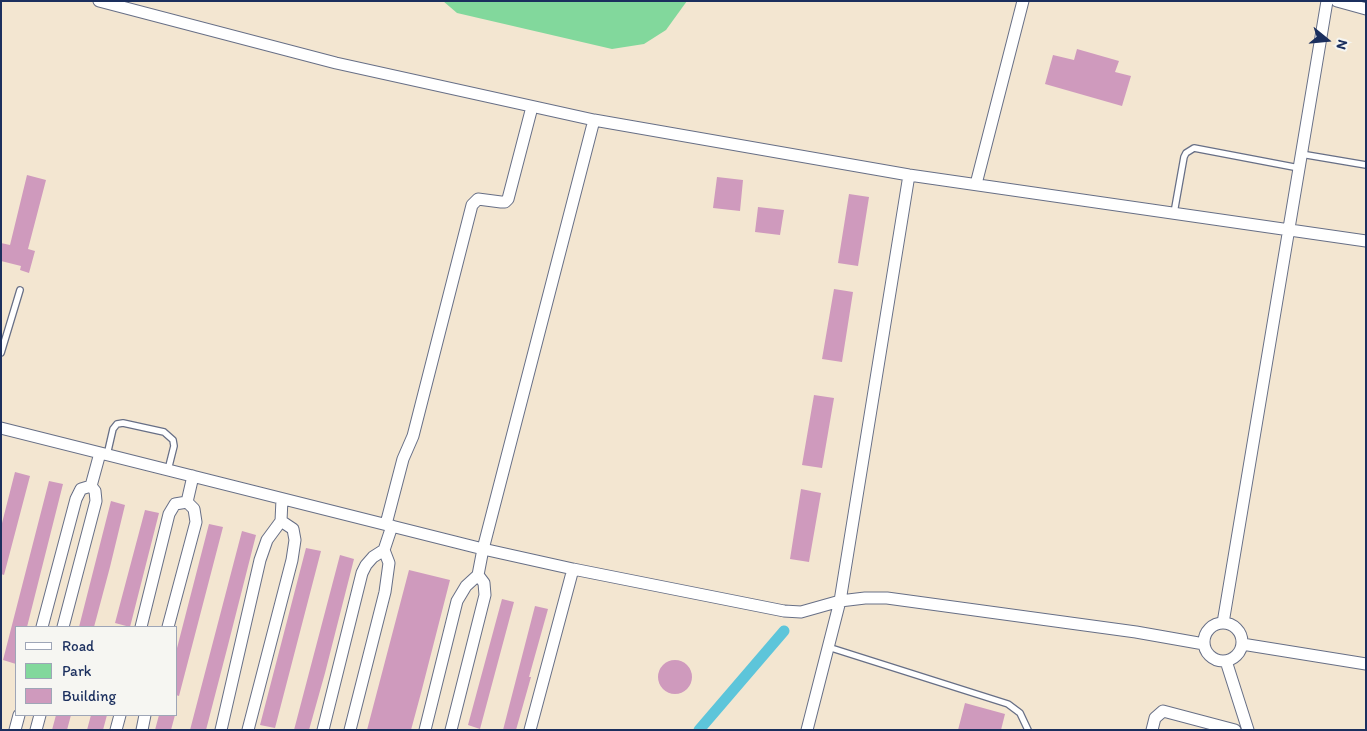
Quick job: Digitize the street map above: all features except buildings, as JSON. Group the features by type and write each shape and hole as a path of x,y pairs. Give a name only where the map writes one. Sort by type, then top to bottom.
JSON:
{"street":[{"path":"99,1 336,63 594,120 909,176 1289,229 1366,242"},
{"path":"976,184 1023,1"},
{"path":"1223,623 1327,1"},
{"path":"1337,1 1366,9"},
{"path":"350,730 388,575 389,563 384,550 403,460 413,436 472,205 478,199 505,202 508,199 532,106"},
{"path":"425,730 457,601 466,586 478,575 483,548 594,120"},
{"path":"807,730 840,601 909,176"},
{"path":"1,428 282,499 573,569 784,610 801,612 840,601 887,598 1136,632 1204,644"},
{"path":"91,486 103,454"},
{"path":"187,502 193,476"},
{"path":"42,626 76,499 81,489 91,486"},
{"path":"63,626 96,501 95,491 91,486"},
{"path":"221,730 260,560 267,540 280,521 282,499"},
{"path":"141,626 169,514 175,504 187,502"},
{"path":"168,626 196,522 194,509 187,502"},
{"path":"248,730 292,560 295,540 292,530 280,521"},
{"path":"323,730 362,573 373,557 384,550"},
{"path":"530,730 573,569"},
{"path":"451,730 485,595 486,588 478,575"},
{"path":"1223,623 1235,627 1239,632 1242,644 1237,655 1226,661 1214,659 1206,650 1204,644 1207,632 1217,624 1223,623"},
{"path":"1242,644 1366,664"},
{"path":"1226,661 1248,730"},
{"path":"1152,730 1155,718 1163,711 1235,730"},
{"path":"15,730 19,716"},
{"path":"36,730 40,716"},
{"path":"116,730 120,716"},
{"path":"142,730 146,716"}],"lane":[{"path":"1174,214 1184,157 1186,153 1194,148 1299,168"},
{"path":"1301,154 1366,165"},
{"path":"1,352 20,290"},
{"path":"103,454 117,424 129,424 164,432 173,440 174,446 168,470"},
{"path":"828,647 1008,704 1020,713 1028,730"}],"green space":[{"path":"443,1 687,1 666,30 644,44 612,49 457,13"}],"waterway":[{"path":"699,730 784,631"}]}
